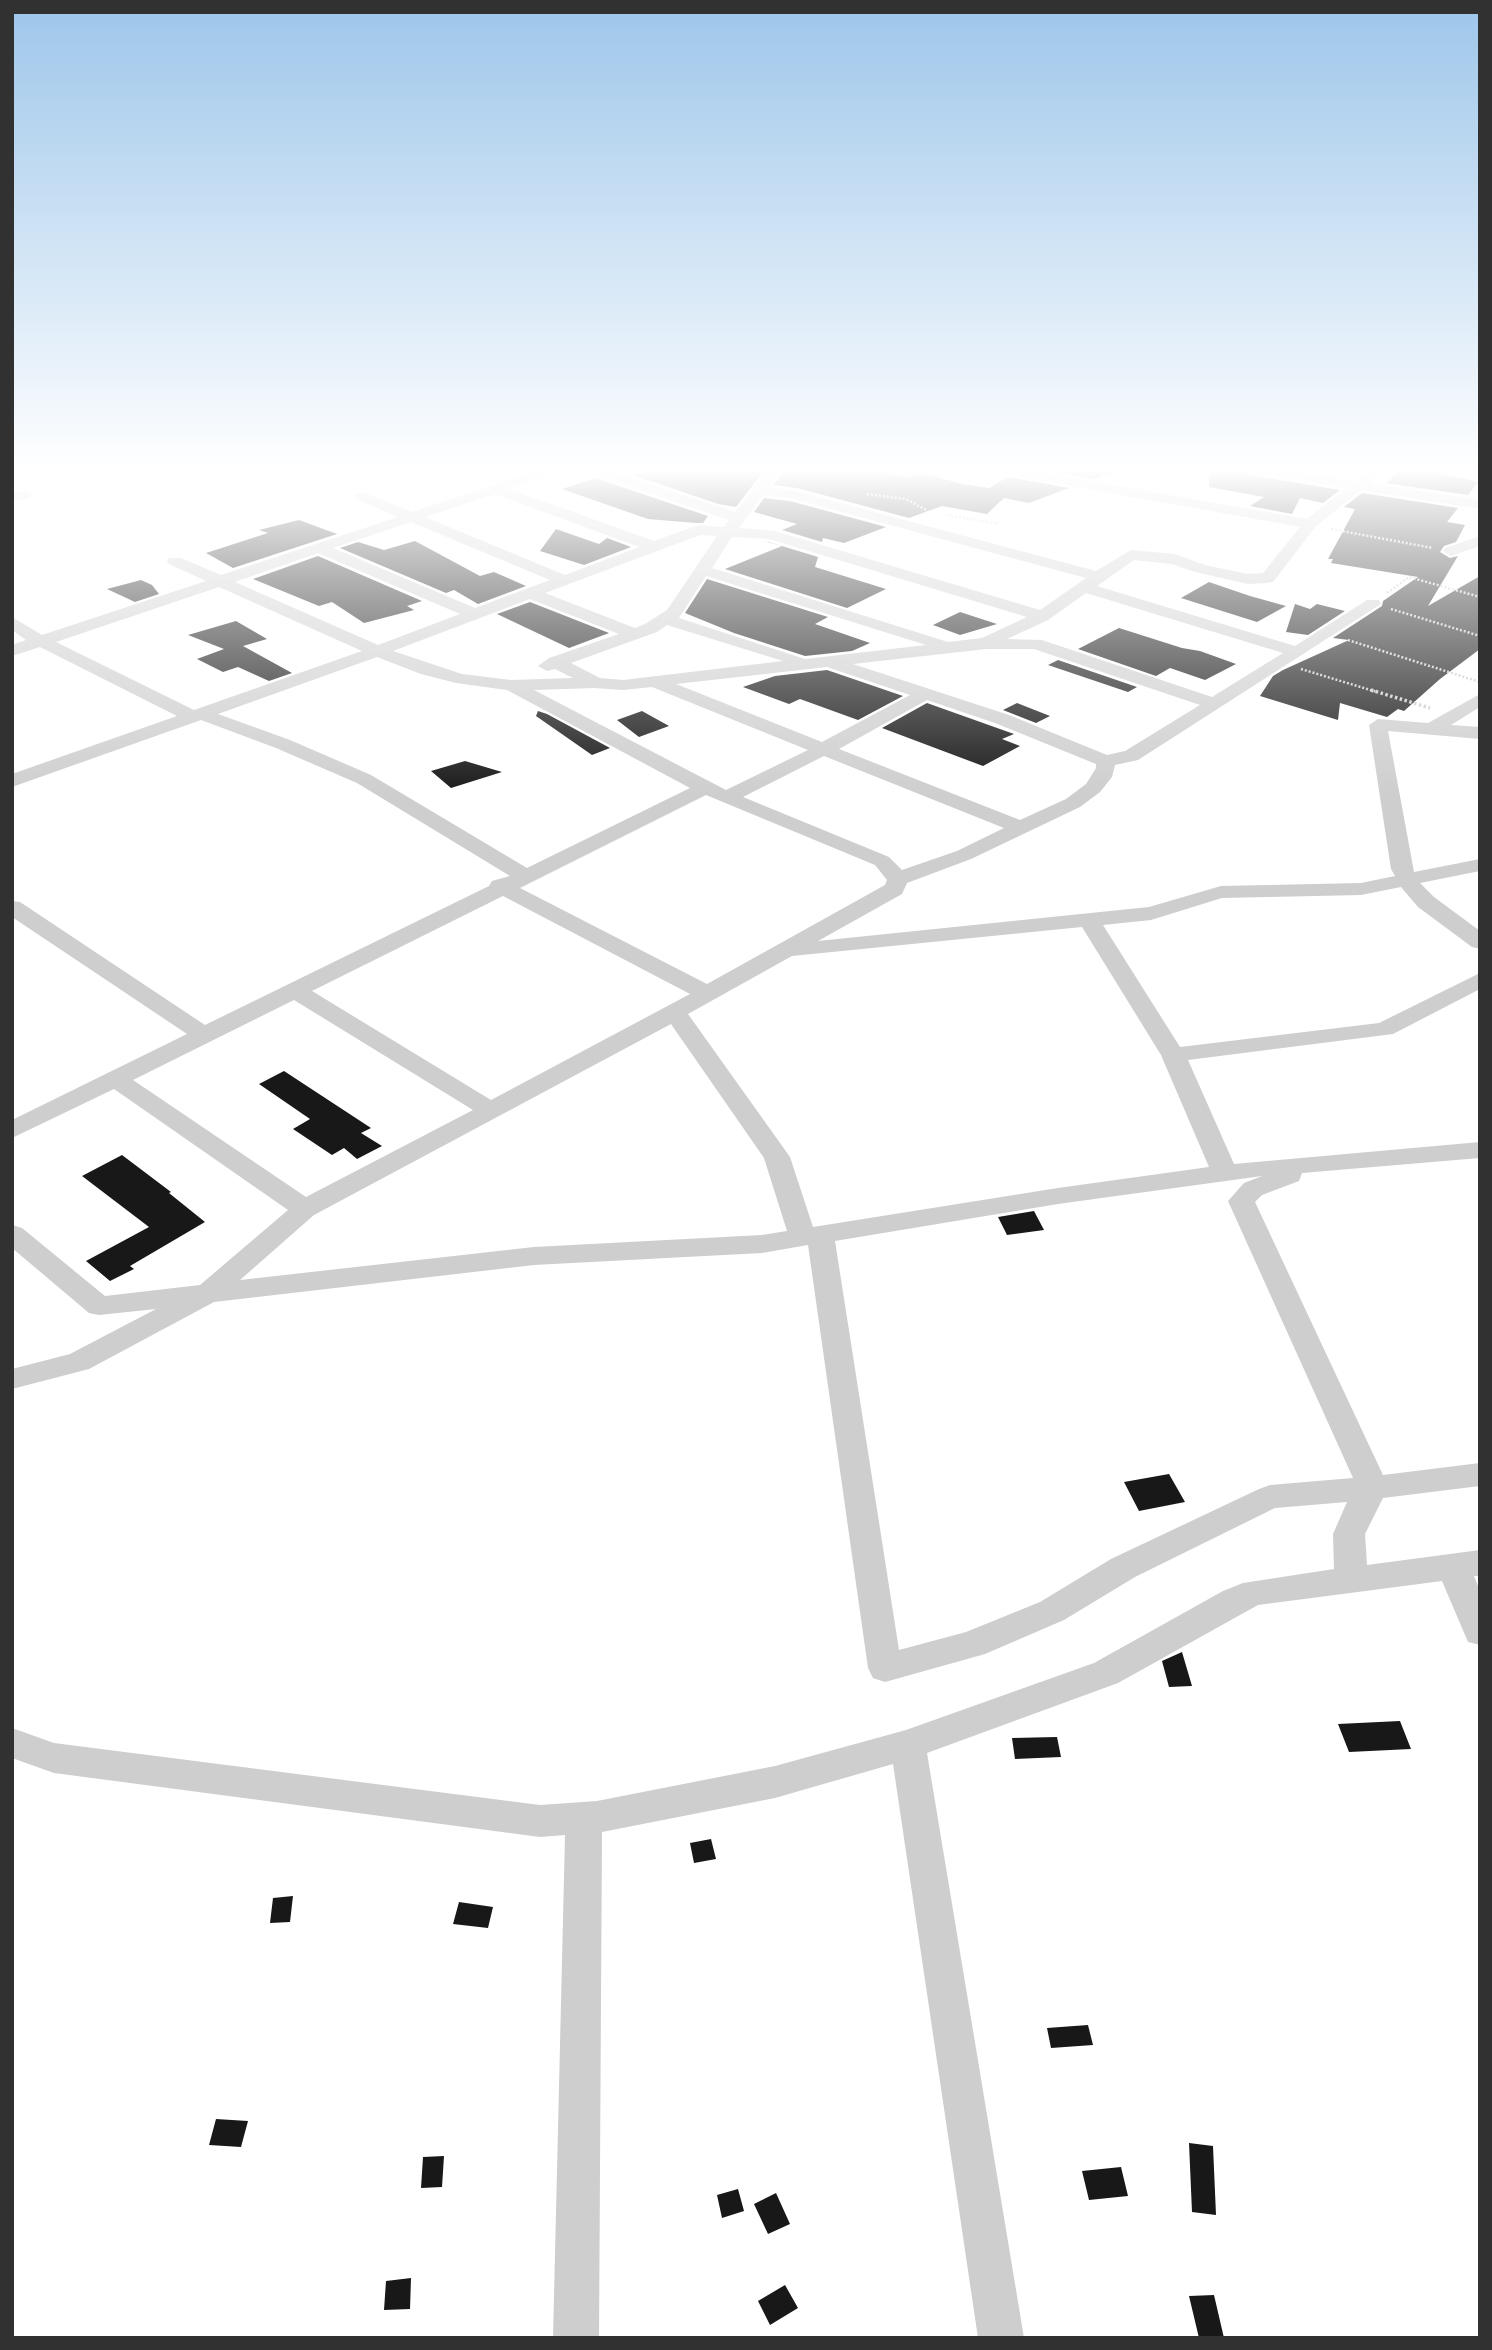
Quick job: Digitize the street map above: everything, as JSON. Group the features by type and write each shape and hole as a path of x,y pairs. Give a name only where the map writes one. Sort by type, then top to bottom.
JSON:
{"street":[{"path":"211,578 377,651 462,679 511,685 596,683 612,686 993,642 1042,616 1098,578"},
{"path":"12,651 233,578"},
{"path":"388,578 474,614"},
{"path":"558,578 564,580"},
{"path":"12,781 377,651 570,578"},
{"path":"511,685 555,662 635,634 666,619 673,614 697,578"},
{"path":"726,578 951,648"},
{"path":"915,578 1042,616"},
{"path":"1084,587 1297,652"},
{"path":"529,593 635,634"},
{"path":"825,660 1002,719 1105,761 1131,755 1373,604"},
{"path":"666,619 805,663"},
{"path":"12,622 41,641 197,716 283,744 364,779 524,875"},
{"path":"976,645 1037,644 1215,704"},
{"path":"555,662 596,683"},
{"path":"654,682 1021,828"},
{"path":"511,685 705,788 882,861 898,879"},
{"path":"727,797 822,750 925,694"},
{"path":"1430,730 1480,699"},
{"path":"1480,733 1378,725 1402,869 1408,881 1426,902 1480,942"},
{"path":"12,1378 79,1362 207,1294 305,1209 708,994 894,889 898,879 964,855 1073,803 1093,788 1107,768 1105,761"},
{"path":"12,1130 500,886 705,788"},
{"path":"784,951 1151,913 1221,892 1361,889 1480,865"},
{"path":"500,886 708,994"},
{"path":"12,907 204,1035"},
{"path":"1088,920 1173,1055 1225,1173"},
{"path":"1173,1055 1385,1029 1480,980"},
{"path":"294,990 491,1111"},
{"path":"675,1012 718,1077 777,1157 811,1236 885,1668 972,1644 1052,1611 1123,1568 1270,1497 1373,1488 1480,1474"},
{"path":"116,1079 305,1209"},
{"path":"12,1234 99,1306 534,1256 762,1244 1058,1196 1225,1173 1480,1150"},
{"path":"1320,1163 1253,1189 1241,1201 1373,1488"},
{"path":"1351,1580 1349,1534 1358,1511 1373,1488"},
{"path":"12,1743 54,1758 540,1821 584,1818 775,1782 908,1745 1106,1673 1235,1600 1255,1592 1466,1565 1480,1632"},
{"path":"908,1745 1001,2338"},
{"path":"576,2338 584,1818"}],"path":[{"path":"1373,604 1408,578"},
{"path":"1411,578 1480,597"},
{"path":"1373,604 1480,636"},
{"path":"1327,633 1480,682"},
{"path":"1280,663 1453,715"}],"building":[{"path":"368,578 422,601 407,606 414,610 364,623 332,602 319,606 253,579"},
{"path":"410,578 507,578 526,586 478,604 454,590 446,593"},
{"path":"752,578 849,578 886,589 847,608"},
{"path":"1417,578 1445,578 1428,606 1480,578 1480,649 1404,711 1398,709 1387,717 1340,703 1338,720 1260,696 1273,676 1349,640 1333,638 1382,606 1383,601"},
{"path":"707,579 828,617 815,624 870,643 852,651 805,656 734,633 685,613"},
{"path":"141,580 152,585 159,594 135,602 107,589"},
{"path":"1209,582 1286,606 1257,622 1181,598"},
{"path":"530,602 609,633 569,648 497,614"},
{"path":"1295,604 1310,609 1317,604 1345,611 1308,635 1286,632"},
{"path":"960,612 997,624 960,635 933,625"},
{"path":"236,621 267,639 243,646 292,673 269,681 238,667 223,672 197,659 224,649 188,635"},
{"path":"1119,628 1236,664 1205,680 1170,668 1156,676 1078,649"},
{"path":"1058,660 1137,687 1128,692 1048,665"},
{"path":"827,670 903,696 858,720 800,699 789,704 743,687 775,676"},
{"path":"927,703 1014,734 1002,739 1020,746 983,766 882,728"},
{"path":"1017,703 1050,716 1036,723 1003,710"},
{"path":"538,711 610,748 592,755 536,716"},
{"path":"642,711 669,726 639,737 617,720"},
{"path":"465,761 502,772 451,788 431,771"},
{"path":"284,1071 371,1128 361,1133 382,1146 357,1159 344,1148 332,1155 293,1129 310,1119 259,1084"},
{"path":"122,1155 205,1222 130,1266 134,1269 110,1281 86,1261 149,1227 82,1176"},
{"path":"1034,1211 1044,1230 1007,1235 998,1217"},
{"path":"1169,1474 1185,1502 1139,1511 1124,1482"},
{"path":"1182,1652 1192,1686 1169,1687 1162,1661"},
{"path":"1400,1721 1411,1749 1349,1752 1338,1724"},
{"path":"1057,1737 1061,1757 1015,1759 1012,1738"},
{"path":"711,1839 716,1859 694,1863 690,1843"},
{"path":"293,1896 290,1922 270,1923 273,1898"},
{"path":"459,1902 493,1907 488,1928 453,1924"},
{"path":"1088,2025 1093,2045 1051,2048 1047,2028"},
{"path":"216,2119 248,2121 241,2147 209,2145"},
{"path":"1189,2143 1213,2146 1216,2215 1192,2212"},
{"path":"444,2156 442,2187 421,2188 423,2157"},
{"path":"1121,2167 1128,2196 1089,2200 1082,2171"},
{"path":"738,2189 744,2211 722,2218 717,2195"},
{"path":"776,2193 790,2224 768,2234 754,2204"},
{"path":"411,2278 410,2309 384,2310 386,2281"},
{"path":"785,2285 798,2308 770,2325 758,2301"},
{"path":"1214,2295 1224,2338 1199,2338 1189,2296"}]}
